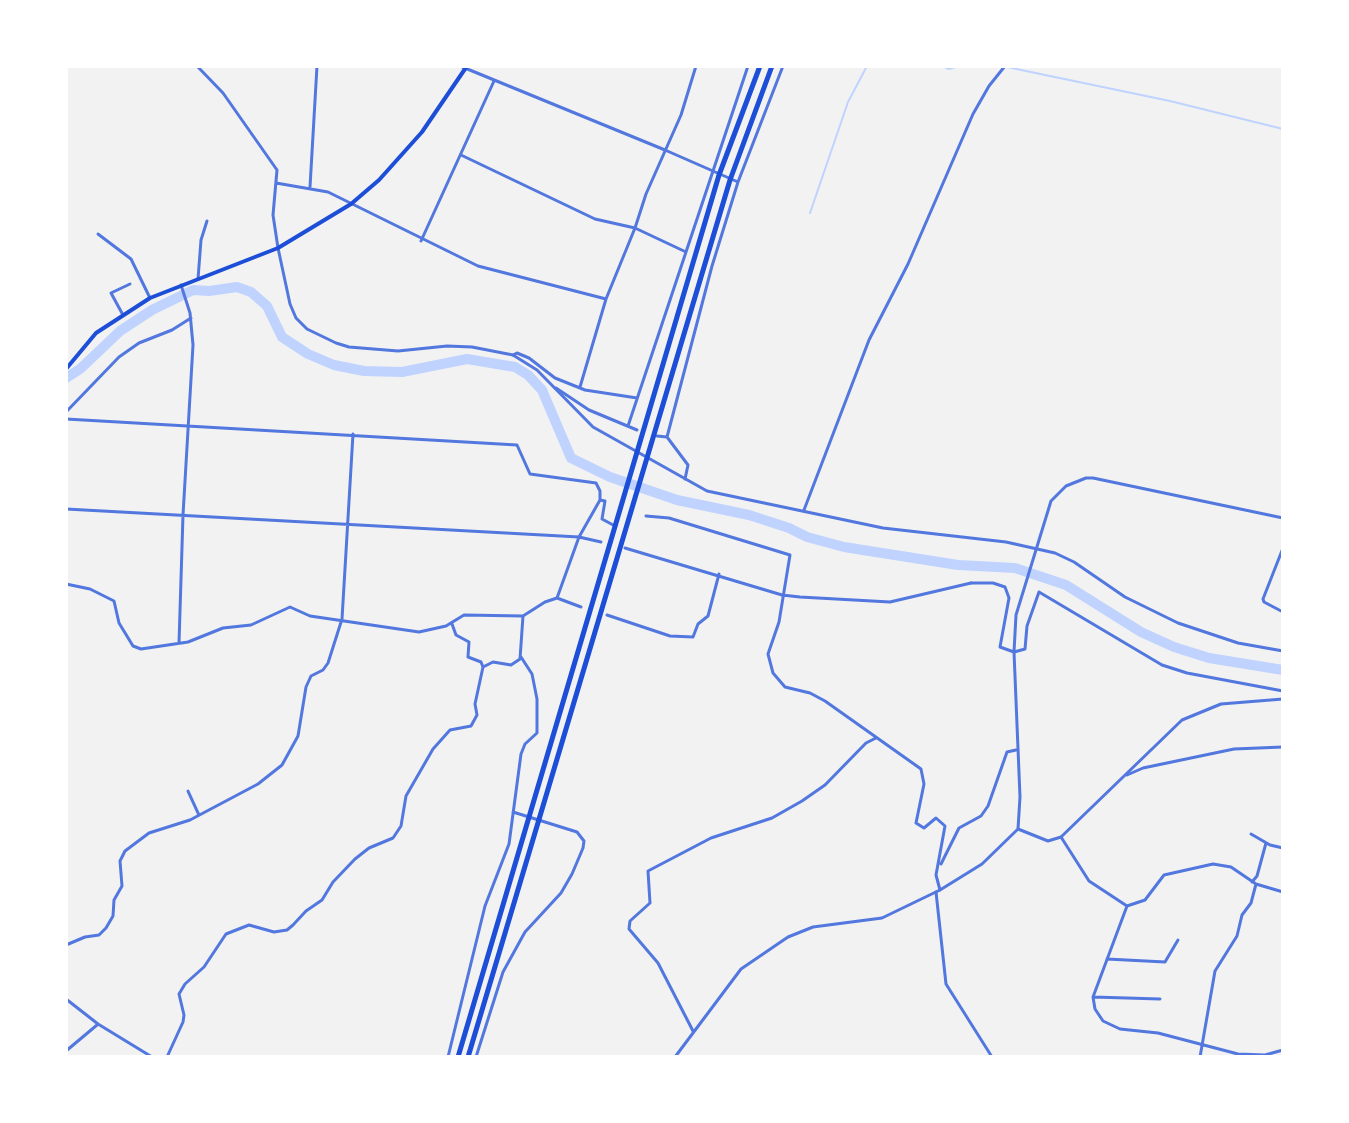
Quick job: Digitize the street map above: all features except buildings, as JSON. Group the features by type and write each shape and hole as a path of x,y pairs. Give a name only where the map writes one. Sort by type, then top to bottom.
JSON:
{"highway":[{"path":"458,1057 719,175 760,66"},
{"path":"468,1057 730,180 772,66"}],"main road":[{"path":"66,369 96,333 150,298 278,248 351,204 379,180 422,132 464,67"}],"street":[{"path":"197,66 223,93 277,170 273,215 278,248 290,304 296,318 307,329 349,347 398,351 472,347 513,355 537,370 593,427 685,480 720,495 883,528 1035,548 1074,562 1125,597 1178,623 1238,643 1283,651"},
{"path":"310,187 317,66"},
{"path":"580,387 606,299 646,194 681,115 696,66"},
{"path":"628,426 748,66"},
{"path":"667,437 712,266 738,182 783,66"},
{"path":"464,67 738,182"},
{"path":"804,510 869,340 908,264 973,114 1003,68"},
{"path":"421,241 494,81"},
{"path":"461,155 595,219 635,228 686,252"},
{"path":"276,183 310,187 478,266 606,299"},
{"path":"198,279 201,240 207,221"},
{"path":"98,234 131,259 150,298"},
{"path":"123,315 111,293 130,284"},
{"path":"179,643 193,345 190,316 182,288"},
{"path":"66,412 119,357 139,343 172,330 190,316"},
{"path":"513,355 517,353 529,358 555,378 580,387 637,398"},
{"path":"552,385 589,410 637,430"},
{"path":"66,419 517,445 530,474 596,483 600,491 600,500 579,537 557,598 523,616 464,615 452,624 419,632 310,616 290,607 251,625 223,628 188,642 141,649 133,646 119,623 114,601 90,589 66,584"},
{"path":"66,945 99,935 106,928 113,916 114,900 122,886 120,861 125,851 149,833 199,815 258,784 282,765 298,736 306,687 311,676 323,670 328,663 342,619 353,434"},
{"path":"657,436 667,437 688,465 685,480"},
{"path":"675,1057 741,969 788,937 813,927 882,918 938,891 982,864 1018,829 1016,615 1051,501 1066,486 1086,478 1283,518"},
{"path":"600,500 605,501 602,519 615,526"},
{"path":"66,509 579,537 601,542"},
{"path":"646,516 669,518 790,555 779,622 768,658 778,681 785,687 817,697 921,769 924,784 916,823 924,828 934,817 944,824 939,868"},
{"path":"625,548 782,595 890,602 971,583 993,583 1005,587 1009,598 1000,647 1014,652 1025,649 1027,626 1039,592 1162,665 1187,673 1283,691"},
{"path":"1283,548 1263,599 1283,612"},
{"path":"607,615 670,636 693,637 698,624 708,616 719,574"},
{"path":"557,598 581,607"},
{"path":"448,1057 485,906 509,844 521,754 525,744 537,733 539,723 532,674 521,657 523,616"},
{"path":"167,1057 179,1034 184,1015 179,997 181,989 204,967 226,934 249,925 274,932 287,930 322,900 333,882 355,859 369,848 393,838 401,826 406,796 433,749 450,730 471,726 477,715 475,704 483,667 481,662 468,657 469,642 456,635 452,624"},
{"path":"483,667 493,662 511,665 521,657"},
{"path":"1018,829 1048,841 1061,837 1182,720 1221,704 1283,699"},
{"path":"695,1033 658,963 629,929 630,921 650,903 648,871 711,838 772,818 802,801 825,785 866,743 876,738"},
{"path":"1123,777 1143,768 1234,749 1283,747"},
{"path":"992,1057 946,984 936,875 959,828 981,816 988,806 1007,752 1016,750"},
{"path":"188,791 199,815"},
{"path":"476,1057 503,972 525,932 561,893 583,848 584,841 577,832 513,812"},
{"path":"1251,834 1283,848"},
{"path":"1061,837 1089,881 1127,906"},
{"path":"1200,1057 1215,971 1237,936 1242,915 1251,903 1266,843"},
{"path":"1127,906 1145,900 1164,875 1222,863 1254,883 1283,892"},
{"path":"1127,906 1093,997 1095,1009 1109,1025 1253,1055 1283,1050"},
{"path":"1107,959 1165,962 1178,940"},
{"path":"1093,997 1160,999"},
{"path":"66,998 98,1024 152,1057"},
{"path":"66,1051 98,1024"}],"waterway":[{"path":"810,213 848,102 867,66"},
{"path":"942,66 949,69 959,66"},
{"path":"1002,66 1170,101 1283,129"},
{"path":"66,378 80,369 120,331 152,310 193,290 237,287 251,292 267,306 282,337 308,354 334,365 364,371 402,372 467,359 515,367 542,390 571,458 610,477 677,500 749,515 844,547 958,565 1015,568 1066,585 1141,632 1174,647 1209,658 1283,670"}]}
